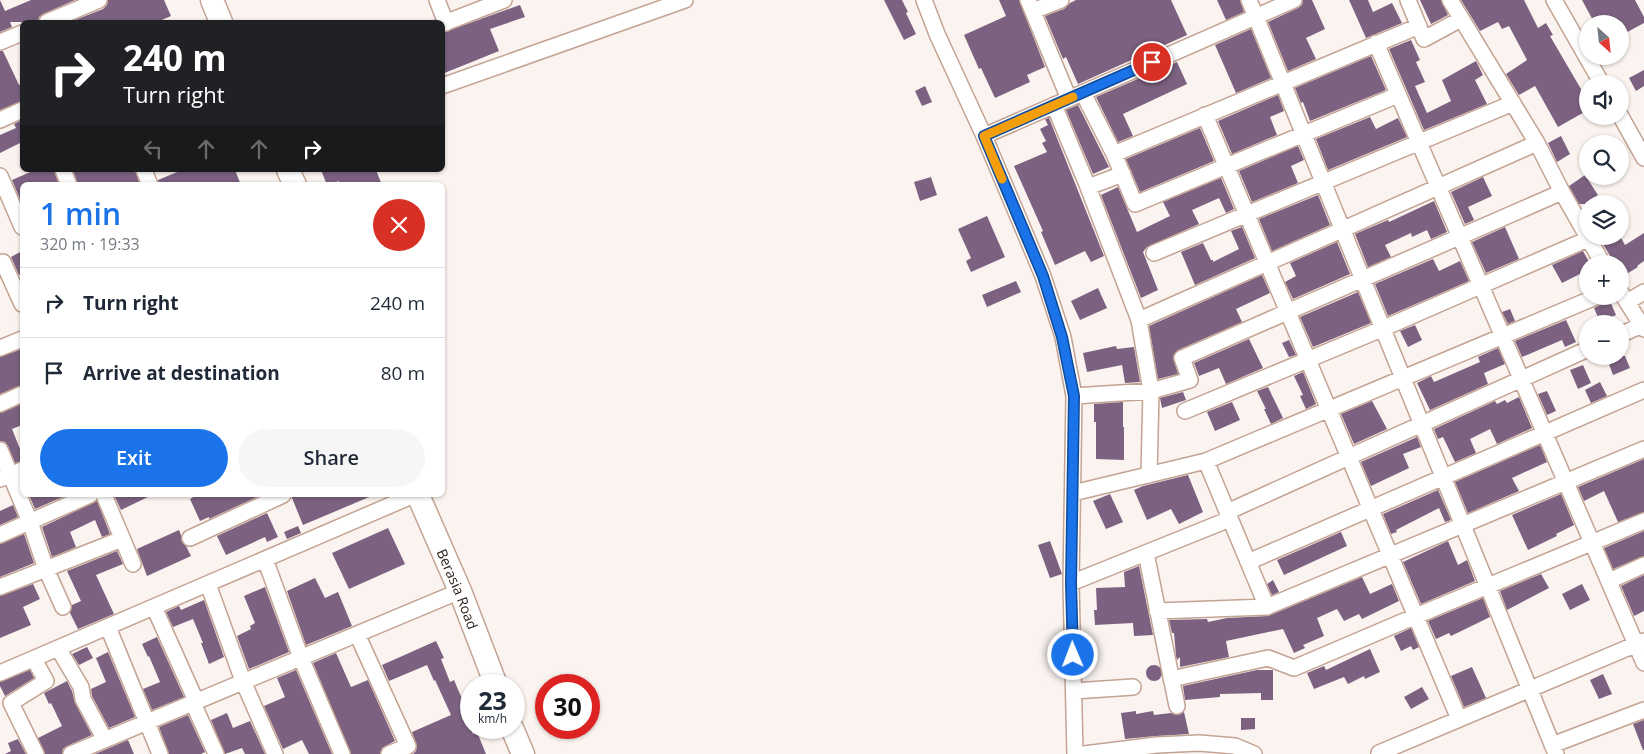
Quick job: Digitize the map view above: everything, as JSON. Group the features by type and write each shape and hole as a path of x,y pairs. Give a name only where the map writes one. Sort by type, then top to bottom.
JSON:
{"main road":[{"path":"212,0 220,20"},
{"name":"Berasia Road","path":"419,497 460,591 492,674"},
{"path":"517,739 523,754"}],"street":[{"path":"58,20 80,16 99,0"},
{"path":"437,0 443,20"},
{"path":"445,24 504,0"},
{"path":"445,85 652,5 685,0"},
{"path":"924,0 1043,276 1062,337 1074,396 1071,583 1075,754"},
{"path":"1061,0 1030,6 1076,96 1114,154 1135,204 1398,95"},
{"path":"1249,0 1554,749 1644,710"},
{"path":"984,136 1294,0"},
{"path":"1408,0 1424,39 1461,19"},
{"path":"1450,0 1536,143 1579,223"},
{"path":"1554,0 1597,75"},
{"path":"1114,154 1419,26"},
{"path":"0,42 20,34"},
{"path":"1376,43 1609,581 1640,643 1644,662"},
{"path":"1154,253 1512,104"},
{"path":"1054,105 1138,320 1151,392 1149,474"},
{"path":"0,120 20,111"},
{"path":"1205,115 1459,719"},
{"path":"1625,125 1644,158"},
{"path":"1138,320 1536,143"},
{"path":"1088,188 1123,174"},
{"path":"0,176 20,221"},
{"path":"1074,396 1151,392 1190,380 1182,358 1562,192"},
{"path":"1185,411 1308,358 1384,328 1579,243"},
{"path":"2,262 20,300"},
{"path":"1629,296 1644,292"},
{"path":"1073,493 1206,461 1579,304"},
{"path":"1628,305 1643,327 1629,332"},
{"path":"0,348 20,340"},
{"path":"1071,583 1146,553 1349,457 1579,354"},
{"path":"1248,562 1644,390"},
{"path":"0,404 20,395"},
{"path":"1157,611 1268,607 1644,449"},
{"path":"0,450 20,497"},
{"path":"1206,461 1268,607"},
{"path":"20,497 46,569 63,607"},
{"path":"0,535 86,497"},
{"path":"105,497 133,564"},
{"path":"190,538 279,497"},
{"path":"0,674 409,497"},
{"path":"1171,679 1268,658 1294,668 1644,521"},
{"path":"0,587 122,539"},
{"path":"1146,553 1176,706"},
{"path":"265,559 301,658 342,754"},
{"path":"1609,581 1644,565"},
{"path":"208,584 243,682 275,754"},
{"path":"71,754 103,745 147,722 460,591"},
{"path":"154,607 216,754"},
{"path":"108,627 160,754"},
{"path":"357,634 408,746 389,754"},
{"path":"1379,753 1640,643"},
{"path":"58,648 81,687 83,699 103,745"},
{"path":"34,659 46,681 11,703 36,754"},
{"path":"1074,691 1132,687"},
{"path":"1084,754 1157,749 1199,743 1254,754"}],"building":[{"path":"0,0 5,11 31,0 75,0 43,14 38,20 10,22 12,27 0,32"},
{"path":"108,0 164,0 171,16 162,20 75,20 103,9 107,5"},
{"path":"884,0 902,0 916,34 904,40"},
{"path":"999,0 1019,0 1045,67 1027,75 1030,82 995,98 981,68 979,69 964,35 1006,16"},
{"path":"1076,0 1171,0 1187,35 1078,84 1066,57 1063,59 1045,16 1064,9"},
{"path":"1217,0 1240,0 1244,12 1226,20"},
{"path":"1303,0 1312,0 1325,29 1306,38 1316,59 1288,71 1268,22 1298,8 1302,5"},
{"path":"1349,0 1368,0 1373,12 1392,3 1402,23 1366,38"},
{"path":"1420,0 1441,0 1448,15 1431,24"},
{"path":"1461,0 1524,0 1538,28 1546,23 1553,35 1550,36 1579,86 1579,115 1558,127 1535,86 1519,95 1506,74 1527,60 1509,26 1502,29 1498,22 1480,31"},
{"path":"1582,0 1635,0 1644,17 1644,23 1629,31 1629,15 1590,15"},
{"path":"520,5 525,17 490,29 499,51 445,73 445,32"},
{"path":"1251,29 1271,78 1236,93 1215,45"},
{"path":"1411,40 1420,60 1416,62 1425,82 1415,86 1427,113 1451,101 1442,80 1476,61 1483,75 1475,80 1487,104 1424,130 1389,49"},
{"path":"0,51 3,51 20,85 20,102 0,110"},
{"path":"1371,56 1386,90 1310,121 1295,88"},
{"path":"1177,62 1187,84 1123,114 1133,136 1118,142 1096,97"},
{"path":"1644,70 1644,86 1636,91 1629,78"},
{"path":"925,86 932,102 922,106 915,91"},
{"path":"1278,95 1284,111 1270,117 1277,135 1232,154 1218,121"},
{"path":"1078,105 1109,167 1093,174 1066,110"},
{"path":"1370,117 1376,129 1398,118 1407,137 1328,170 1316,139"},
{"path":"1049,118 1104,256 1091,262 1085,251 1055,265 1041,232 1043,231 1014,166 1047,152 1042,143 1046,141 1040,129 1048,125 1045,119"},
{"path":"20,121 20,143 0,153 0,135 16,128 14,124"},
{"path":"1200,128 1214,161 1140,192 1126,159"},
{"path":"1561,136 1570,154 1557,162 1548,143"},
{"path":"1298,146 1304,160 1291,166 1298,183 1252,202 1239,171"},
{"path":"30,172 55,172 58,182 20,182 20,199 12,180"},
{"path":"74,172 136,172 139,182 77,182"},
{"path":"177,172 236,172 240,182 158,182 158,180"},
{"path":"322,172 377,172 381,182 339,181 326,182"},
{"path":"931,177 937,195 920,201 914,182"},
{"path":"1483,177 1492,196 1468,207 1474,220 1465,224 1451,192"},
{"path":"1221,178 1234,209 1226,213 1219,198 1192,210 1199,224 1147,247 1143,252 1158,290 1141,298 1101,195 1118,187 1137,232 1170,216 1163,202"},
{"path":"1579,179 1579,185 1592,185 1598,195 1579,195 1579,204 1569,186"},
{"path":"1318,195 1330,225 1272,251 1259,219"},
{"path":"1434,201 1447,232 1431,239 1427,230 1412,237 1411,233 1385,245 1391,257 1368,267 1355,234 1388,220 1389,222"},
{"path":"987,216 1005,257 971,272 966,261 971,258 958,229"},
{"path":"1242,227 1255,258 1195,285 1181,252 1203,243 1213,262 1239,249 1231,231"},
{"path":"1505,227 1519,259 1486,273 1472,242"},
{"path":"1644,233 1644,261 1629,272 1629,255 1610,255 1603,245 1629,245 1629,242"},
{"path":"1337,242 1350,274 1293,299 1285,282 1296,276 1290,263"},
{"path":"1583,251 1585,255 1579,255 1579,274 1562,283 1552,265"},
{"path":"20,252 20,275 19,275 11,257"},
{"path":"1433,259 1439,271 1460,261 1469,281 1388,316 1375,284"},
{"path":"1262,275 1270,293 1236,309 1242,322 1178,350 1173,357 1178,374 1158,379 1149,326"},
{"path":"1016,281 1021,292 987,307 982,295"},
{"path":"1098,288 1107,308 1080,320 1071,301"},
{"path":"1358,292 1371,323 1313,347 1300,317"},
{"path":"1600,305 1612,305 1616,315 1597,315 1594,308"},
{"path":"1510,309 1515,321 1508,324 1502,312"},
{"path":"1566,320 1576,342 1565,347 1562,340 1522,357 1515,341"},
{"path":"1415,325 1422,340 1408,347 1400,331"},
{"path":"1249,339 1263,368 1226,384 1219,368 1199,376 1194,363"},
{"path":"1289,340 1296,355 1289,357 1282,343"},
{"path":"1116,346 1117,349 1134,347 1140,382 1125,383 1122,365 1087,372 1083,353"},
{"path":"1498,348 1505,364 1484,373 1488,384 1430,410 1417,383 1431,376 1434,382 1480,362 1478,357"},
{"path":"20,350 20,386 0,394 0,357"},
{"path":"1583,365 1591,383 1578,389 1570,370"},
{"path":"1609,365 1629,365 1630,368 1613,375"},
{"path":"1303,372 1316,404 1306,409 1300,396 1303,395 1294,376"},
{"path":"1600,382 1607,396 1591,403 1585,390"},
{"path":"1268,387 1283,418 1271,424 1257,391"},
{"path":"1547,391 1556,411 1547,415 1538,394"},
{"path":"1183,392 1186,400 1162,408 1160,398"},
{"path":"1519,397 1532,428 1497,444 1490,429 1470,439 1476,453 1455,462 1443,437 1438,439 1434,429 1495,401 1497,404 1505,400 1507,403"},
{"path":"1372,401 1387,429 1354,444 1341,414"},
{"path":"1123,402 1124,460 1096,459 1094,404"},
{"path":"1232,402 1240,420 1215,431 1207,412"},
{"path":"20,405 20,426 12,429 20,449 20,462 15,463 8,446 5,442 0,441 0,413"},
{"path":"1417,437 1421,447 1403,454 1409,468 1371,486 1361,462"},
{"path":"1540,445 1547,462 1512,478 1519,491 1468,513 1455,482"},
{"path":"1644,459 1644,512 1618,522 1604,491 1584,501 1578,487"},
{"path":"1188,475 1203,512 1179,524 1171,509 1147,520 1134,490"},
{"path":"1438,490 1451,520 1445,522 1439,508 1391,534 1383,514"},
{"path":"1110,494 1123,522 1106,529 1093,501"},
{"path":"1561,494 1574,525 1556,534 1557,536 1528,550 1512,515"},
{"path":"30,497 62,497 35,509"},
{"path":"115,497 148,497 121,510"},
{"path":"194,497 257,497 209,519 209,517 200,521 190,499"},
{"path":"292,497 369,497 303,525"},
{"path":"97,501 110,534 102,537 95,520 70,532 76,547 52,557 42,527"},
{"path":"13,505 18,517 0,525 0,511"},
{"path":"267,513 278,537 267,542 265,537 226,555 217,536"},
{"path":"298,526 301,533 287,539 284,532"},
{"path":"388,528 405,564 349,589 332,553"},
{"path":"179,530 182,542 191,556 147,576 137,549"},
{"path":"1644,531 1644,556 1613,569 1604,548"},
{"path":"1341,532 1347,546 1284,575 1277,560"},
{"path":"24,534 34,563 0,577 0,544"},
{"path":"1050,541 1062,574 1050,578 1038,545"},
{"path":"1448,541 1458,565 1467,560 1475,581 1421,604 1403,562"},
{"path":"117,551 123,564 96,575 114,614 78,629 70,613 72,605 81,601 67,571"},
{"path":"1139,566 1153,635 1134,636 1133,623 1095,625 1094,610 1097,610 1096,588 1125,587 1124,572"},
{"path":"1541,574 1549,588 1507,610 1500,591"},
{"path":"1644,575 1644,611 1634,616 1621,586"},
{"path":"1362,577 1370,594 1392,584 1399,601 1362,619 1359,614 1344,621 1337,609 1317,618 1324,636 1303,645 1305,648 1294,653 1283,629 1226,641 1229,657 1180,667 1180,657 1177,660 1174,633 1172,633 1169,620 1207,619 1208,622 1227,618 1268,616"},
{"path":"315,578 325,598 338,592 352,626 306,645 287,591"},
{"path":"1273,580 1279,592 1272,595 1267,584"},
{"path":"33,584 40,599 23,607 31,625 0,638 0,596"},
{"path":"1582,584 1590,600 1570,610 1562,594"},
{"path":"265,587 289,652 249,669 237,636 251,629 250,626 255,623 244,596"},
{"path":"1483,598 1490,617 1451,636 1449,633 1436,639 1428,621"},
{"path":"204,600 224,657 209,664 193,619 173,627 166,612 179,606 181,610"},
{"path":"1411,628 1419,647 1413,650 1411,646 1401,651 1394,636"},
{"path":"157,637 184,697 152,710 143,689 160,682 142,644"},
{"path":"436,641 444,658 441,659 450,682 454,680 460,694 460,739 480,739 486,754 413,754 417,746 412,732 451,715 427,665 389,681 382,665"},
{"path":"87,647 93,658 79,665 72,654"},
{"path":"1370,649 1380,672 1365,679 1364,676 1348,684 1344,677 1314,689 1307,673 1324,666 1326,670"},
{"path":"108,652 135,717 109,728 92,696 91,689 106,682 96,658"},
{"path":"336,653 351,687 368,680 395,741 382,748 380,754 351,754 313,663"},
{"path":"1154,665 1162,673 1154,681 1146,673"},
{"path":"1472,667 1486,698 1464,707 1451,676"},
{"path":"30,670 34,678 5,696 0,682"},
{"path":"296,670 332,754 309,754 302,740 283,749 264,706 285,697 277,678"},
{"path":"1257,670 1273,670 1273,700 1261,700 1261,693 1220,694 1220,697 1185,700 1183,686"},
{"path":"1603,674 1612,694 1599,699 1590,680"},
{"path":"67,681 75,703 92,735 67,746 63,749 62,754 45,754 38,738 62,726 44,693"},
{"path":"1422,687 1429,699 1411,709 1404,697"},
{"path":"1136,711 1136,714 1153,711 1154,715 1171,713 1178,715 1184,712 1189,734 1125,739 1121,713"},
{"path":"227,713 233,728 250,721 265,754 245,754 242,748 225,754 211,720"},
{"path":"188,715 205,752 201,754 169,754 159,727"},
{"path":"1241,718 1255,718 1255,729 1241,730"},
{"path":"1644,720 1644,750 1643,750 1633,724"},
{"path":"18,739 26,754 5,754 11,751 8,743"},
{"path":"128,740 134,754 95,754 109,748"}],"slow traffic":[{"path":"1002,179 984,136 1073,97"}],"route":[{"path":"1073,655 1071,583 1074,396 1062,337 1043,276 984,136 1152,62"}]}
